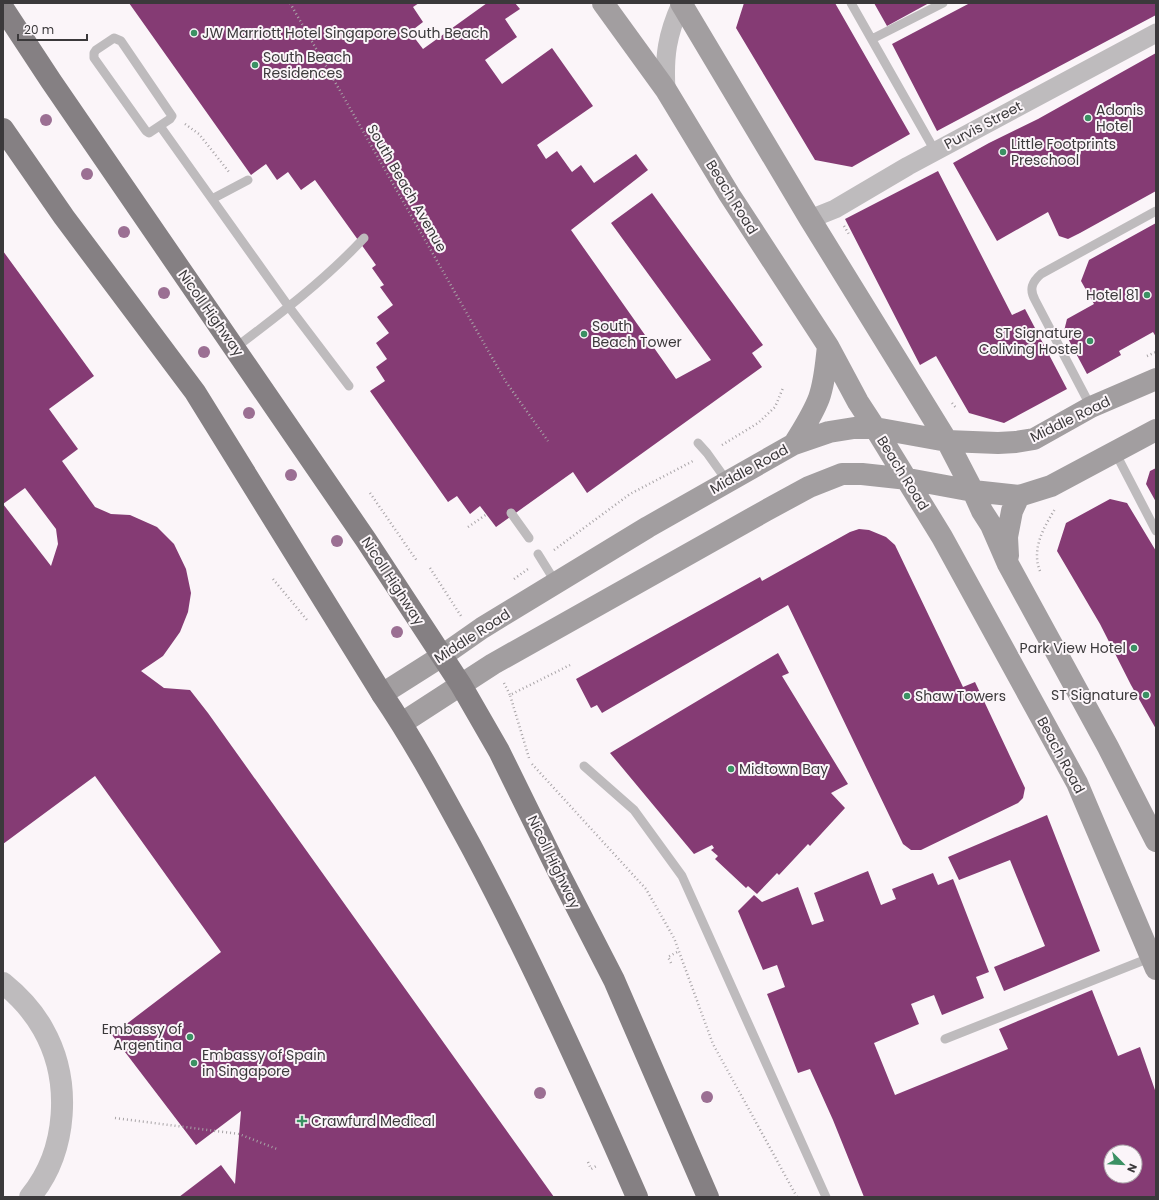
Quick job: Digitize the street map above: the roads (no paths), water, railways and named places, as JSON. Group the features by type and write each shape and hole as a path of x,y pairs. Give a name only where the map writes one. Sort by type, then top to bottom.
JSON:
{"highway":[{"name":"Nicoll Highway","path":"3,8 51,81 366,540 461,685 499,750 559,873 614,980 708,1197"},
{"path":"3,129 64,217 195,392 382,694 402,723 460,826 524,948 608,1130 637,1197"}],"main road":[{"name":"Beach Road","path":"603,3 666,90 729,194 828,346 858,402 908,479 942,537 1077,783 1154,960"},
{"path":"682,3 810,220 946,441 982,511 991,525 1008,564 1108,746 1156,841"},
{"path":"794,444 820,396 825,376 828,346"},
{"name":"Middle Road","path":"382,694 442,656 482,628 648,527 794,444 829,432 854,428 875,428 946,441 998,443 1034,439 1091,407 1156,379"},
{"path":"402,723 493,664 809,487 842,474 862,474 908,479 973,491 1019,496 1051,486 1156,430"},
{"path":"1008,564 1006,536 1012,511 1019,496"}],"street":[{"path":"666,90 665,63 667,45 673,21 682,3"},
{"name":"Purvis Street","path":"810,220 835,210 935,151 1156,33"},
{"path":"3,983 14,992 34,1014 44,1029 58,1065 62,1097 61,1129 52,1160 34,1194"}],"lane":[{"path":"851,3 935,151"},
{"path":"872,38 943,3"},
{"path":"114,38 121,41 172,116 170,120 160,126 149,133 146,132 94,58 94,53 96,50 114,38"},
{"path":"160,126 289,307 349,386"},
{"path":"212,199 248,180"},
{"path":"1091,407 1032,294 1031,286 1040,274 1156,211"},
{"path":"235,348 289,307 343,261 364,238"},
{"path":"698,443 727,481"},
{"path":"1115,452 1156,531"},
{"path":"512,513 529,538"},
{"path":"540,556 556,583"},
{"path":"584,766 634,810 682,876 826,1197"},
{"path":"945,1039 1154,960"}],"place":[{"name":"JW Marriott Hotel Singapore South Beach","path":"194,33"},
{"name":"South Beach Residences","path":"255,65"},
{"name":"Adonis Hotel","path":"1088,118"},
{"name":"Little Footprints Preschool","path":"1003,152"},
{"name":"Hotel 81","path":"1147,295"},
{"name":"South Beach Tower","path":"584,334"},
{"name":"ST Signature Coliving Hostel","path":"1090,341"},
{"name":"Park View Hotel","path":"1134,648"},
{"name":"ST Signature","path":"1146,695"},
{"name":"Shaw Towers","path":"907,696"},
{"name":"Midtown Bay","path":"731,769"},
{"name":"Embassy of Argentina","path":"190,1037"},
{"name":"Embassy of Spain in Singapore","path":"194,1063"},
{"name":"Crawfurd Medical","path":"302,1121"}]}
